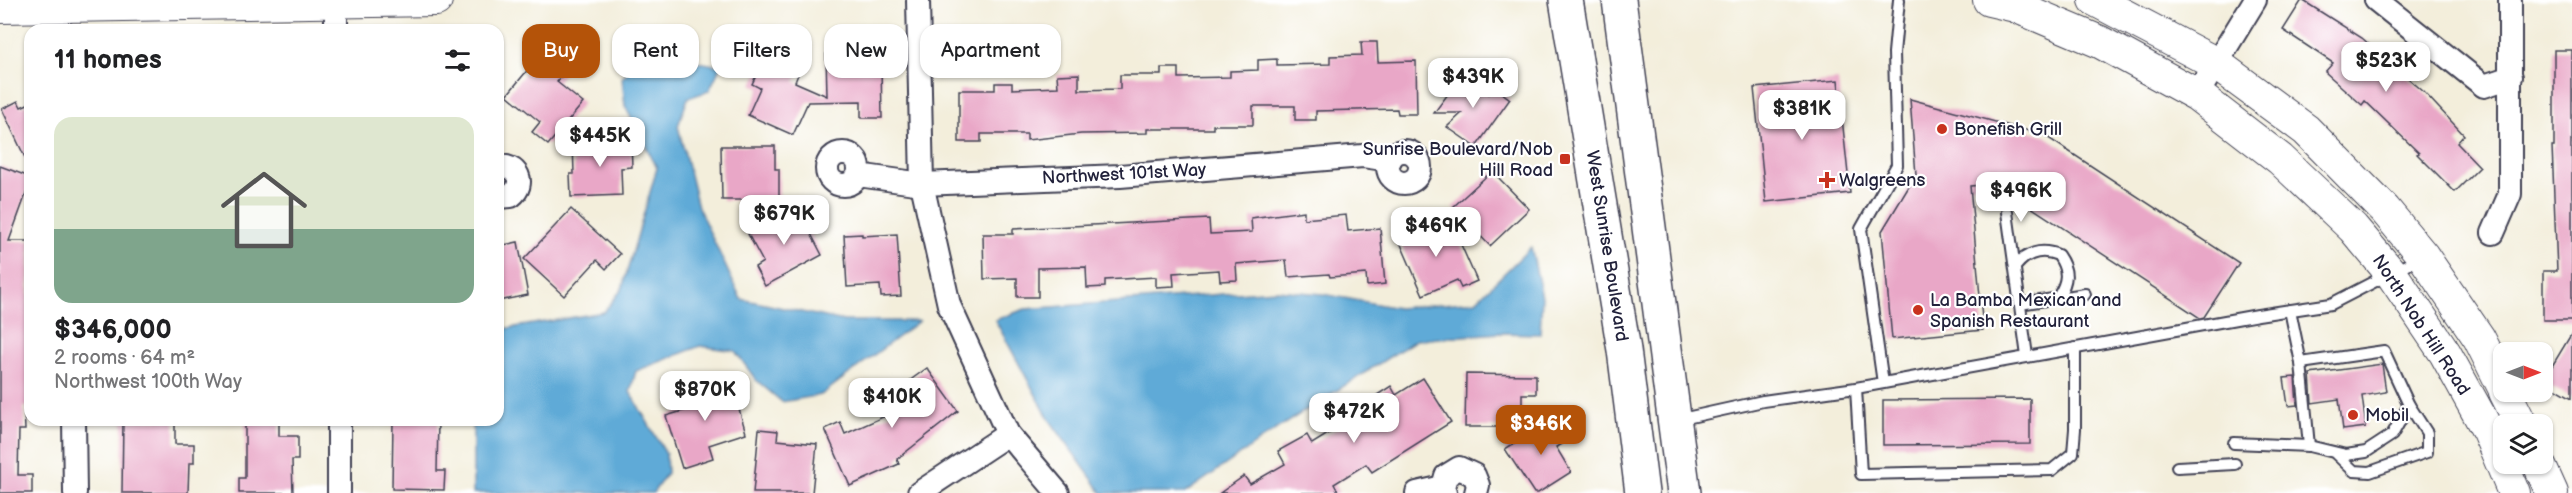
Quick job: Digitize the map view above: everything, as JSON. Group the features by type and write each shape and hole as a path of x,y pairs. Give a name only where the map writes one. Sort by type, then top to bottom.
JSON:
{"highway":[{"name":"West Sunrise Boulevard","path":"1566,0 1624,350 1642,493"},
{"path":"1619,0 1684,493"}],"main road":[{"path":"0,7 336,11 436,0"},
{"name":"North Nob Hill Road","path":"1989,0 2015,6 2100,42 2197,95 2280,159 2353,228 2391,273 2445,353 2483,422 2514,493"},
{"name":"North Nob Hill Road","path":"2095,0 2215,63 2306,130 2385,210 2422,256 2479,338 2493,367"},
{"path":"2543,474 2552,493"}],"street":[{"path":"918,0 922,184 949,305 1008,434 1058,493"},
{"path":"2197,95 2255,0"},
{"path":"2376,0 2484,86 2511,77"},
{"path":"2493,232 2510,194 2510,0"},
{"name":"Northwest 101st Way","path":"858,175 922,184 1120,176 1363,156 1390,160"},
{"path":"504,166 508,166 516,172 520,183 511,196 504,197"},
{"path":"74,426 75,493"},
{"path":"339,426 339,493"},
{"path":"920,493 1008,434"},
{"path":"1417,493 1444,490 1450,472 1465,469 1477,479 1476,493"}],"lane":[{"path":"1883,383 1861,229 1897,165 1894,53 1899,0"},
{"path":"2007,212 2027,356"},
{"path":"2015,267 2021,259 2038,252 2048,251 2058,255 2067,274 2065,286 2058,297"},
{"path":"1674,420 1763,401 1856,388 2331,304 2422,256"},
{"path":"2020,304 2085,294"},
{"path":"2290,310 2301,363 2309,446"},
{"path":"1856,388 1861,474 2052,470 2073,453 2075,348"},
{"path":"2301,363 2384,351 2409,405 2427,433 2427,452 2370,472 2354,471 2334,452"},
{"path":"2234,443 2309,446 2346,455 2366,452 2392,435 2409,405"},
{"path":"2176,467 2235,464"}],"water":[{"path":"699,62 711,64 711,78 715,78 709,91 688,98 678,126 698,207 741,299 844,321 919,321 821,395 782,402 756,380 735,351 700,346 636,371 630,392 666,454 667,473 653,493 473,493 473,426 504,426 504,329 604,312 622,289 657,168 625,106 622,78 699,78"},
{"path":"1531,247 1542,297 1540,334 1499,333 1416,340 1281,426 1185,493 1102,493 1049,419 995,320 1025,309 1276,290 1323,294 1398,308 1476,301"}],"building":[{"path":"2302,0 2362,38 2424,92 2464,135 2457,143 2480,167 2455,192 2417,154 2419,153 2365,101 2362,105 2325,72 2333,63 2283,30"},
{"path":"1361,42 1377,42 1378,62 1416,61 1417,114 1398,114 1397,109 1316,111 1316,120 1295,120 1295,106 1253,106 1253,125 1213,125 1213,129 1147,129 1147,133 1081,134 1027,140 1027,134 981,134 981,142 959,142 959,90 995,90 995,83 1012,83 1012,89 1058,87 1057,78 1061,78 1061,75 1079,74 1079,90 1120,89 1120,75 1161,75 1161,68 1179,68 1179,78 1230,77 1230,71 1258,70 1258,60 1277,59 1277,65 1330,64 1330,56 1362,55"},
{"path":"2554,50 2572,50 2572,320 2543,320 2543,271 2557,271 2552,146 2554,146"},
{"path":"1462,75 1489,94 1494,87 1510,99 1476,147 1447,127 1462,113 1434,113"},
{"path":"522,77 560,78 557,82 583,103 548,145 532,132 540,122 507,95"},
{"path":"755,78 797,78 795,82 827,96 827,78 881,78 882,118 861,118 861,101 808,102 793,135 748,115 760,88 752,84"},
{"name":"Walgreens","path":"1838,80 1850,193 1766,202 1754,88"},
{"path":"1910,99 2044,135 2239,263 2204,317 2200,318 1996,184 1970,186 1983,330 1892,339 1882,231 1916,175"},
{"path":"18,101 21,107 24,106 24,155 2,109"},
{"path":"631,140 632,167 621,168 622,195 571,197 570,174 574,174 573,142"},
{"path":"721,146 775,146 775,169 779,169 779,200 722,200"},
{"path":"0,166 24,175 24,200 9,241 24,241 25,430 19,430 18,475 32,475 32,493 0,493"},
{"path":"1492,171 1529,209 1490,246 1453,207"},
{"path":"797,207 822,255 765,286 755,267 763,262 748,234"},
{"path":"571,209 620,254 606,269 597,260 564,296 524,259"},
{"path":"1304,211 1304,219 1346,215 1348,231 1380,228 1385,284 1367,286 1366,274 1288,277 1286,260 1236,264 1237,280 1220,281 1219,270 1173,273 1174,286 1156,287 1156,277 1105,280 1105,287 1087,288 1086,267 1038,268 1038,297 1017,297 1017,278 984,279 983,234 1013,234 1013,229 1209,219 1210,234 1252,232 1251,218"},
{"path":"1451,222 1477,281 1461,288 1457,280 1423,295 1396,233 1414,225 1422,235 1425,235"},
{"path":"862,234 862,236 897,234 901,296 881,297 880,285 847,287 844,235"},
{"path":"518,242 528,295 504,300 504,245"},
{"path":"2572,333 2572,398 2553,387 2553,364"},
{"path":"2382,364 2386,392 2362,396 2366,427 2343,430 2339,399 2312,403 2310,374"},
{"path":"927,368 958,411 897,459 899,464 850,486 825,429 840,422 845,434 892,413 883,400"},
{"path":"1466,374 1536,375 1536,394 1522,394 1522,427 1465,427"},
{"path":"2295,377 2297,405 2288,406 2284,378"},
{"path":"730,378 746,433 709,445 713,458 682,468 666,416 686,410 681,393"},
{"path":"1423,378 1451,422 1372,472 1366,464 1334,484 1339,493 1220,493 1244,476 1250,484 1285,464 1278,451 1307,435 1312,444 1378,403 1374,397 1391,386 1396,395"},
{"path":"2030,399 2030,444 1883,445 1883,400"},
{"path":"1555,418 1568,440 1556,447 1571,472 1538,493 1534,493 1505,449"},
{"path":"123,426 175,426 175,444 194,444 194,463 189,463 188,493 122,493"},
{"path":"245,426 279,426 279,436 298,436 298,460 292,460 293,493 239,493 239,478 245,478"},
{"path":"393,426 438,426 437,471 445,471 444,490 392,489"},
{"path":"759,429 778,431 777,440 817,444 812,493 753,493"}],"place":[{"name":"Bonefish Grill","path":"1942,129"},
{"name":"Sunrise Boulevard/Nob Hill Road","path":"1565,159"},
{"name":"Walgreens","path":"1827,180"},
{"name":"La Bamba Mexican and Spanish Restaurant","path":"1918,310"},
{"name":"Mobil","path":"2353,415"}]}
